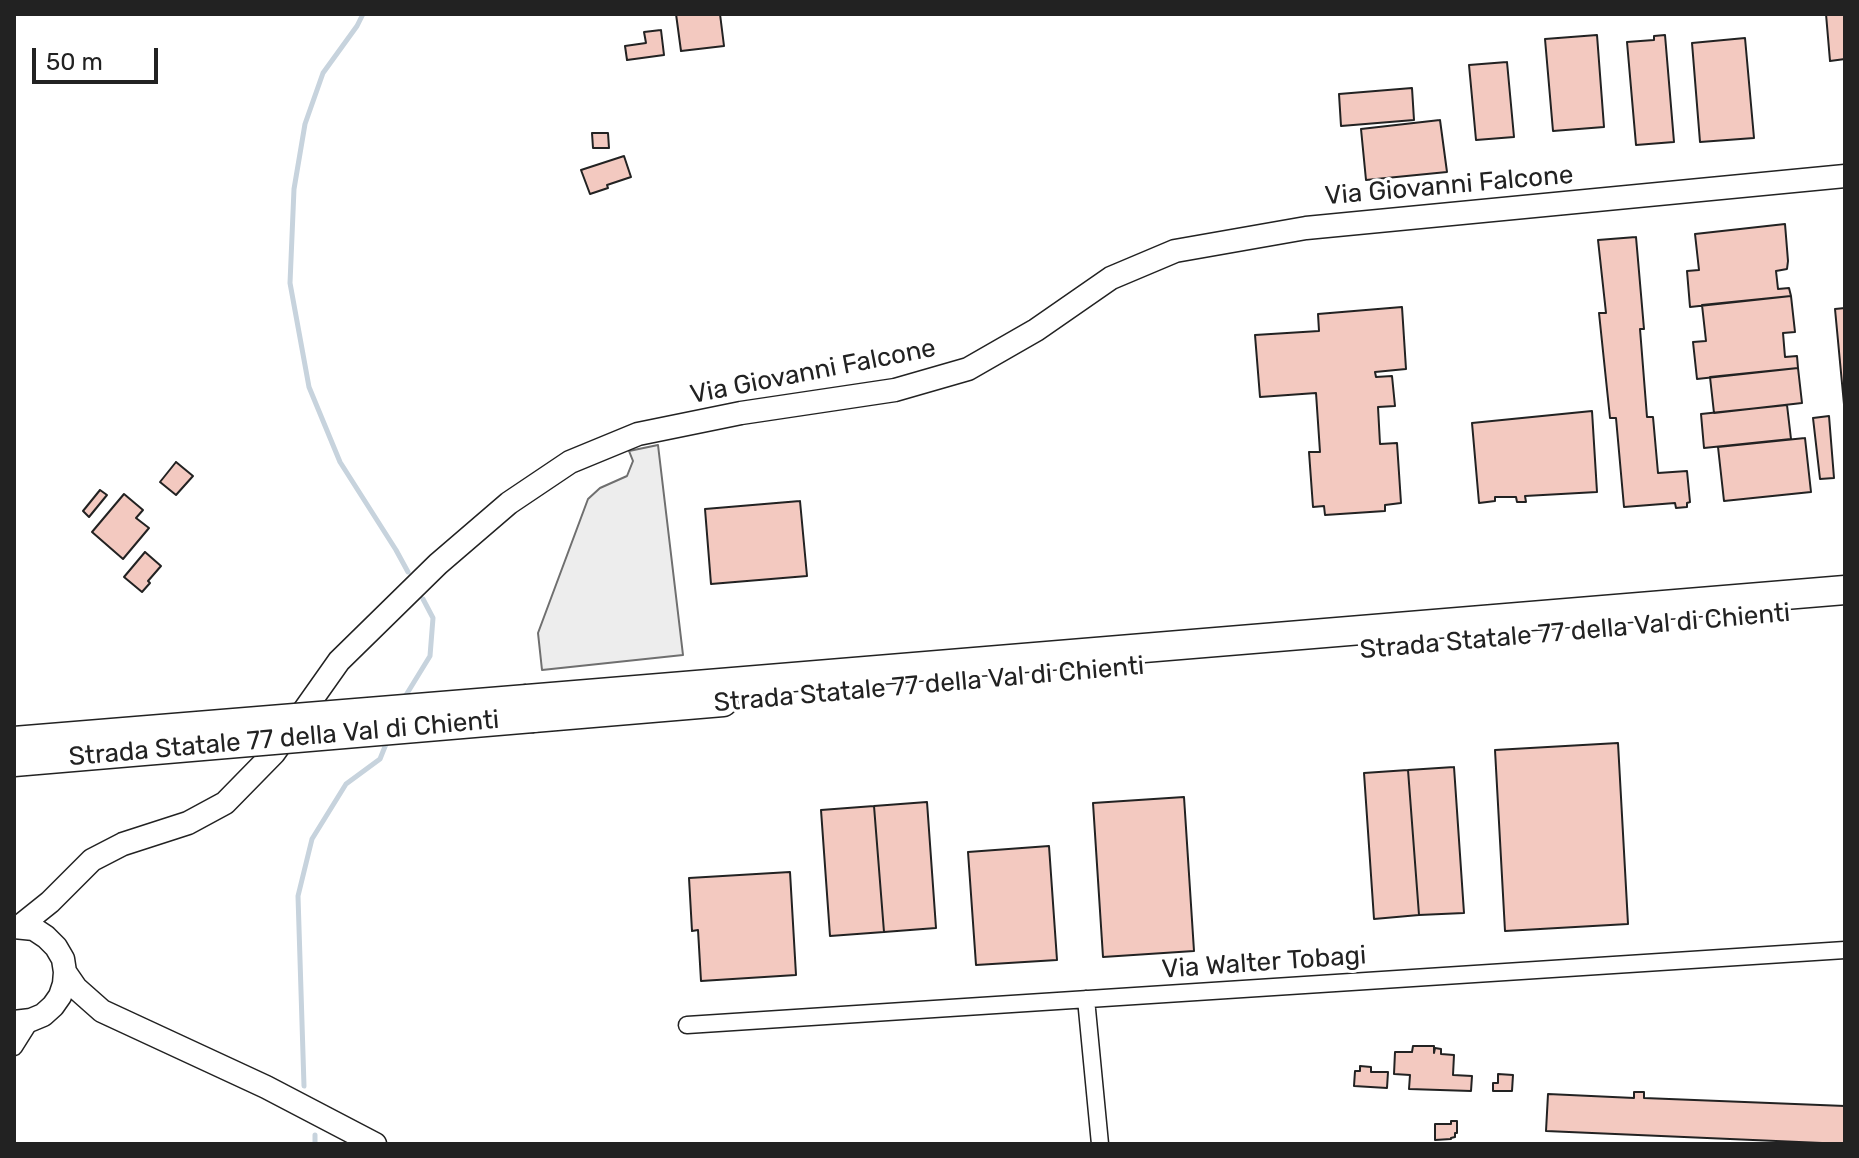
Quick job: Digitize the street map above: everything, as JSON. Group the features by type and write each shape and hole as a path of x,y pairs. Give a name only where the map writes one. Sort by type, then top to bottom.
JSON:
{"highway":[{"name":"Strada Statale 77 della Val di Chienti","path":"14,762 530,708 1845,590"},
{"name":"Strada Statale 77 della Val di Chienti","path":"14,741 530,708 1845,610"}],"street":[{"name":"Via Giovanni Falcone","path":"17,927 50,902 92,860 123,844 188,823 225,803 274,753 339,661 438,564 509,503 570,462 638,434 741,413 895,390 968,369 1036,330 1111,278 1175,251 1306,228 1845,176"},
{"path":"14,1047 23,1021 43,1015 60,996 64,966 55,930 57,910 68,882"},
{"path":"17,927 34,929 46,937 56,947 76,988 102,1011 266,1087 375,1144"},
{"name":"Via Walter Tobagi","path":"687,1025 1845,950"},
{"path":"1086,999 1100,1144"},
{"path":"53,1006 102,1011"}],"shaded area":[{"path":"658,445 683,655 542,670 538,633 588,499 600,488 627,476 633,461 629,451"}],"building":[{"path":"676,14 720,14 724,46 681,51"},
{"path":"1826,14 1845,14 1845,59 1830,61"},
{"path":"661,30 664,55 627,60 625,46 646,43 644,32"},
{"path":"1597,35 1604,127 1553,131 1545,39"},
{"path":"1665,35 1674,142 1636,145 1627,42 1654,40 1654,36"},
{"path":"1745,38 1754,138 1700,142 1692,43"},
{"path":"1507,62 1514,137 1476,140 1469,65"},
{"path":"1412,88 1414,120 1341,126 1339,94"},
{"path":"1440,120 1447,172 1366,180 1361,129"},
{"path":"592,133 608,133 609,148 593,148"},
{"path":"624,156 631,177 590,194 581,170"},
{"path":"1785,224 1787,269 1776,271 1778,289 1789,288 1791,296 1690,307 1687,271 1699,270 1695,234"},
{"path":"1636,237 1647,417 1653,417 1658,473 1687,471 1690,502 1687,507 1676,508 1675,503 1624,507 1616,418 1610,418 1599,313 1606,313 1598,240"},
{"path":"1791,296 1795,332 1783,333 1785,357 1797,356 1798,368 1697,379 1693,342 1706,341 1702,305"},
{"path":"1402,307 1406,369 1375,372 1376,377 1392,376 1395,406 1378,407 1380,444 1397,443 1401,503 1385,505 1385,511 1325,515 1324,506 1313,507 1309,452 1320,452 1316,393 1260,397 1255,335 1319,331 1318,314"},
{"path":"1845,308 1845,415 1835,309"},
{"path":"1798,368 1802,403 1714,413 1710,377"},
{"path":"1787,405 1791,439 1704,448 1701,414"},
{"path":"1592,411 1597,492 1525,496 1526,502 1517,502 1516,497 1495,497 1495,501 1479,503 1472,423"},
{"path":"1829,416 1834,478 1820,479 1813,418"},
{"path":"1805,438 1811,492 1724,501 1718,447"},
{"path":"176,462 193,476 176,495 160,482"},
{"path":"100,490 107,495 89,517 83,511"},
{"path":"124,494 143,510 136,518 149,528 123,559 92,532"},
{"path":"800,501 807,576 711,584 705,509"},
{"path":"145,552 161,566 142,592 124,577"},
{"path":"1618,743 1628,924 1505,931 1495,750"},
{"path":"1454,767 1464,913 1419,915 1408,770"},
{"path":"1408,770 1419,915 1374,919 1364,773"},
{"path":"1184,797 1194,951 1103,957 1093,803"},
{"path":"927,802 936,928 884,932 874,806"},
{"path":"874,806 884,932 830,936 821,810"},
{"path":"1049,846 1057,960 976,965 968,852"},
{"path":"790,872 796,975 701,981 698,930 692,931 689,878"},
{"path":"1413,1046 1434,1046 1434,1053 1435,1048 1441,1049 1441,1054 1454,1055 1453,1075 1472,1076 1471,1091 1409,1089 1410,1075 1394,1074 1395,1052 1412,1052"},
{"path":"1360,1066 1371,1067 1371,1072 1388,1072 1387,1088 1354,1086 1355,1071 1360,1071"},
{"path":"1498,1074 1513,1075 1512,1091 1493,1091 1493,1083 1498,1083"},
{"path":"1634,1092 1644,1092 1644,1098 1845,1106 1845,1144 1546,1131 1548,1094 1634,1098"},
{"path":"1451,1121 1457,1121 1455,1137 1435,1140 1435,1124 1451,1124"}],"waterway":[{"path":"363,14 323,73 305,124 294,189 290,283 309,387 340,462 408,572"},
{"path":"403,700 430,656 433,618 423,599"},
{"path":"304,1086 298,896 312,839 346,784 380,759 388,739"},
{"path":"315,1135 315,1144"}]}
